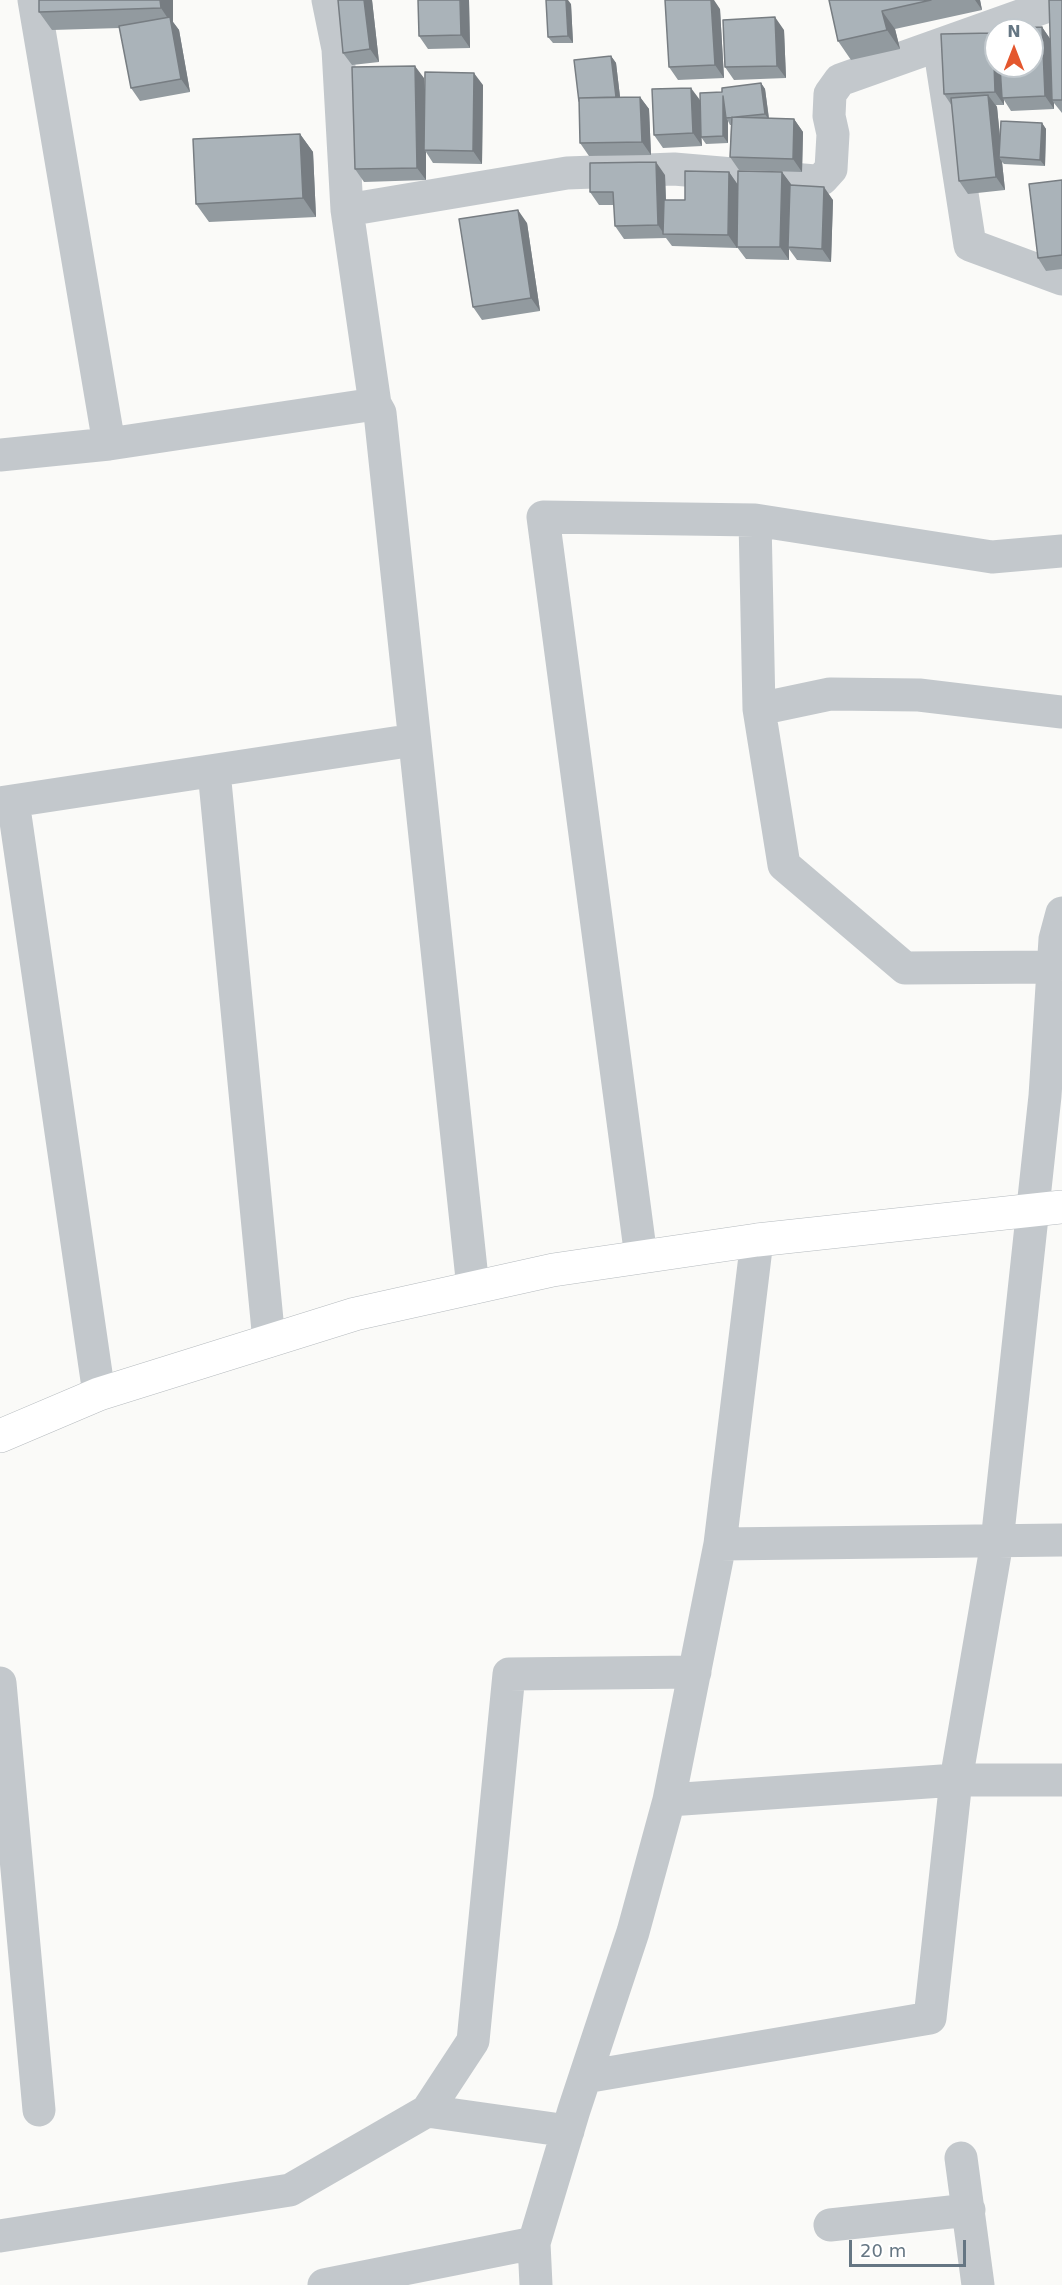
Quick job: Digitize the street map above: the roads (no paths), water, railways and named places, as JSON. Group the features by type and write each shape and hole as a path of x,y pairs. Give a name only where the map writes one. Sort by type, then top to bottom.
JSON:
{"main road":[{"path":"0,1436 99,1394 355,1314 553,1270 757,1240 1047,1208"}],"street":[{"path":"34,0 109,444"},
{"path":"328,0 338,49 346,210 375,404 380,413 473,1288"},
{"path":"346,210 567,173 674,170 815,181 831,169 830,94 840,80 1062,1"},
{"path":"939,45 970,245 1062,279"},
{"path":"0,456 109,444 375,404"},
{"path":"641,1257 543,517 755,520 992,557 1062,551"},
{"path":"585,2078 930,2018 956,1780 997,1542 1047,1208 1045,1096 1058,939 905,968 784,865 759,709 755,520"},
{"path":"759,709 830,694 908,695 1062,712"},
{"path":"99,1394 7,802 414,740"},
{"path":"214,771 269,1341"},
{"path":"536,2285 534,2243 567,2131 633,1932 669,1800 720,1544 757,1240"},
{"path":"720,1544 1062,1540"},
{"path":"0,2236 290,2190 427,2111 473,2041 509,1674 695,1672"},
{"path":"0,1683 39,2110"},
{"path":"669,1800 956,1780 1062,1780"},
{"path":"427,2111 567,2131"},
{"path":"961,2158 978,2285"},
{"path":"830,2226 969,2210"},
{"path":"324,2285 534,2243"}]}
